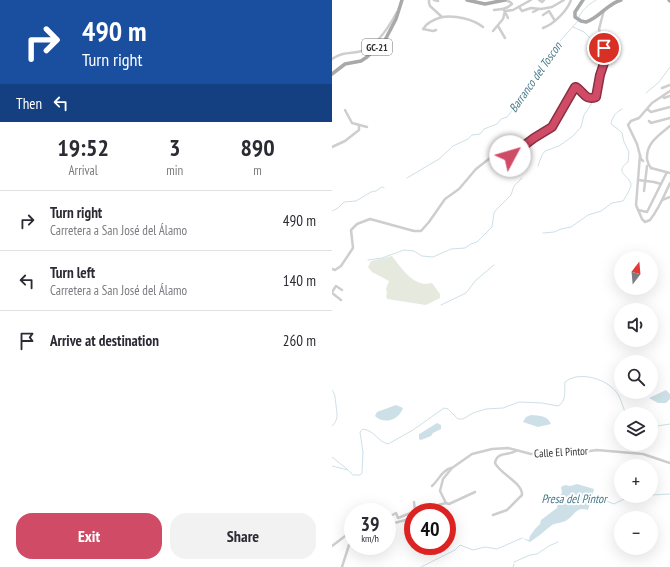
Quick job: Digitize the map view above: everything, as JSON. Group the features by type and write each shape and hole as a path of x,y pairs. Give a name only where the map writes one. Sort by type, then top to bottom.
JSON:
{"main road":[{"name":"GC-21","path":"332,74 345,64 362,60 385,40 393,27 402,0"},
{"path":"468,0 485,4 505,0"},
{"path":"583,0 574,15 576,18 586,22 600,15 613,2 621,0"}],"street":[{"path":"429,0 430,6 442,17"},
{"path":"493,31 503,19 504,10 512,4 505,0"},
{"path":"494,10 513,10 531,0"},
{"path":"540,1 544,0"},
{"path":"519,7 522,11 531,8 539,9 552,7 564,0"},
{"path":"543,28 555,21 570,4 571,0"},
{"path":"533,12 539,9"},
{"path":"504,10 508,18"},
{"path":"332,59 347,52 364,50 374,43 382,36 399,11"},
{"path":"543,15 549,11 555,21"},
{"path":"332,269 335,270 339,268 353,248 351,230 353,226 370,219 414,231 421,231 446,199 459,189 476,169 498,151 505,149 504,157 508,159 534,138 552,127 575,87 579,89 586,97 596,97 604,63 604,45 599,29 600,15"},
{"path":"436,30 425,30 423,28 430,22 442,17 450,16 466,18 483,27"},
{"path":"498,26 505,38"},
{"path":"662,88 670,85"},
{"path":"638,210 647,212 668,172 651,168 643,161 628,125 631,121 640,118 652,103 670,90"},
{"path":"662,96 664,98 670,96"},
{"path":"647,108 651,112 670,107"},
{"path":"345,110 352,123 367,127"},
{"path":"649,121 651,123 670,118"},
{"path":"332,147 348,139 359,130 359,125"},
{"path":"644,191 648,148 652,142 670,126"},
{"path":"640,155 636,205 642,219 647,222 653,217 670,183"},
{"path":"640,164 646,160 647,157"},
{"path":"640,164 647,165"},
{"path":"638,180 661,184"},
{"path":"662,200 670,197"},
{"path":"341,300 332,292 336,286 342,290"},
{"name":"Calle El Pintor","path":"432,486 446,469 452,468 477,452 492,449 508,448 531,454 575,454 597,450 643,454 670,463"},
{"path":"493,515 507,510 523,494 516,483 501,471 495,463 496,459 501,454 516,451"},
{"path":"446,503 440,491 443,478 452,468"},
{"path":"451,503 475,492"},
{"path":"396,513 398,518 404,516"},
{"path":"332,546 344,537"},
{"path":"342,567 346,555"}],"shaded area":[{"path":"392,256 404,272 414,280 426,284 432,283 440,294 440,298 426,305 387,299 386,289 389,281 372,272 368,267 371,261"}],"water":[{"path":"666,390 670,394 670,399 666,403 658,403 651,399 658,399 658,394"},
{"path":"396,405 403,408 395,418 387,421 379,419 375,416 377,412"},
{"path":"531,415 545,417 551,424 538,427 523,422 526,417"},
{"path":"437,423 441,425 441,429 433,433 431,436 421,440 419,439 419,434"},
{"name":"Presa del Pintor","path":"577,484 594,489 588,510 578,510 564,522 552,525 530,542 522,538 529,540 530,536 540,524 541,520 557,508 559,497 562,493 561,487 565,485 570,486"}],"waterway":[{"name":"Barranco del Toscon","path":"579,17 586,7 596,0"},
{"name":"Barranco del Toscon","path":"407,178 439,159 453,146 468,139 472,135 480,134 484,129 497,124 501,119 507,117 537,78 541,66 552,50 578,21"},
{"path":"573,27 584,32 595,43 600,63 596,74 596,88"},
{"path":"646,93 659,82 670,67"},
{"path":"538,166 545,151 559,146 573,136 581,127 584,115 594,100"},
{"path":"543,233 554,232 571,227 588,215 601,211 612,203 624,200 631,185 622,171 628,162 629,152 624,142 622,133 611,124 612,119 622,109"},
{"path":"368,260 382,258 404,250 414,251 422,256 433,257 451,249 465,248 477,242 492,227 494,213 511,195 514,186 522,178"},
{"name":"Barranco del Toscon","path":"332,211 344,202 356,201 371,192 382,187 384,188"},
{"path":"441,305 466,293 476,280 494,265"},
{"path":"332,466 348,470 353,475 360,475 362,473 363,452 360,432 363,429 367,430 381,441 388,444 413,430 444,408 448,409 458,419 463,419 473,413 486,409 503,408 519,402 542,403 558,406 564,399 565,382 571,378 586,377 602,381 615,390 623,407"},
{"path":"332,390 335,396 337,414 337,419 332,426"},
{"path":"658,426 670,424"},
{"path":"332,457 347,469"},
{"path":"658,495 670,494"},
{"path":"597,497 614,504 616,503"},
{"path":"421,567 455,550 460,545 473,550 485,547 497,549 522,538"},
{"path":"514,562 530,555 537,554 558,542"}],"route":[{"path":"510,156 552,127 575,87 579,89 586,97 595,98 598,96 599,79 604,63 604,48"}]}
